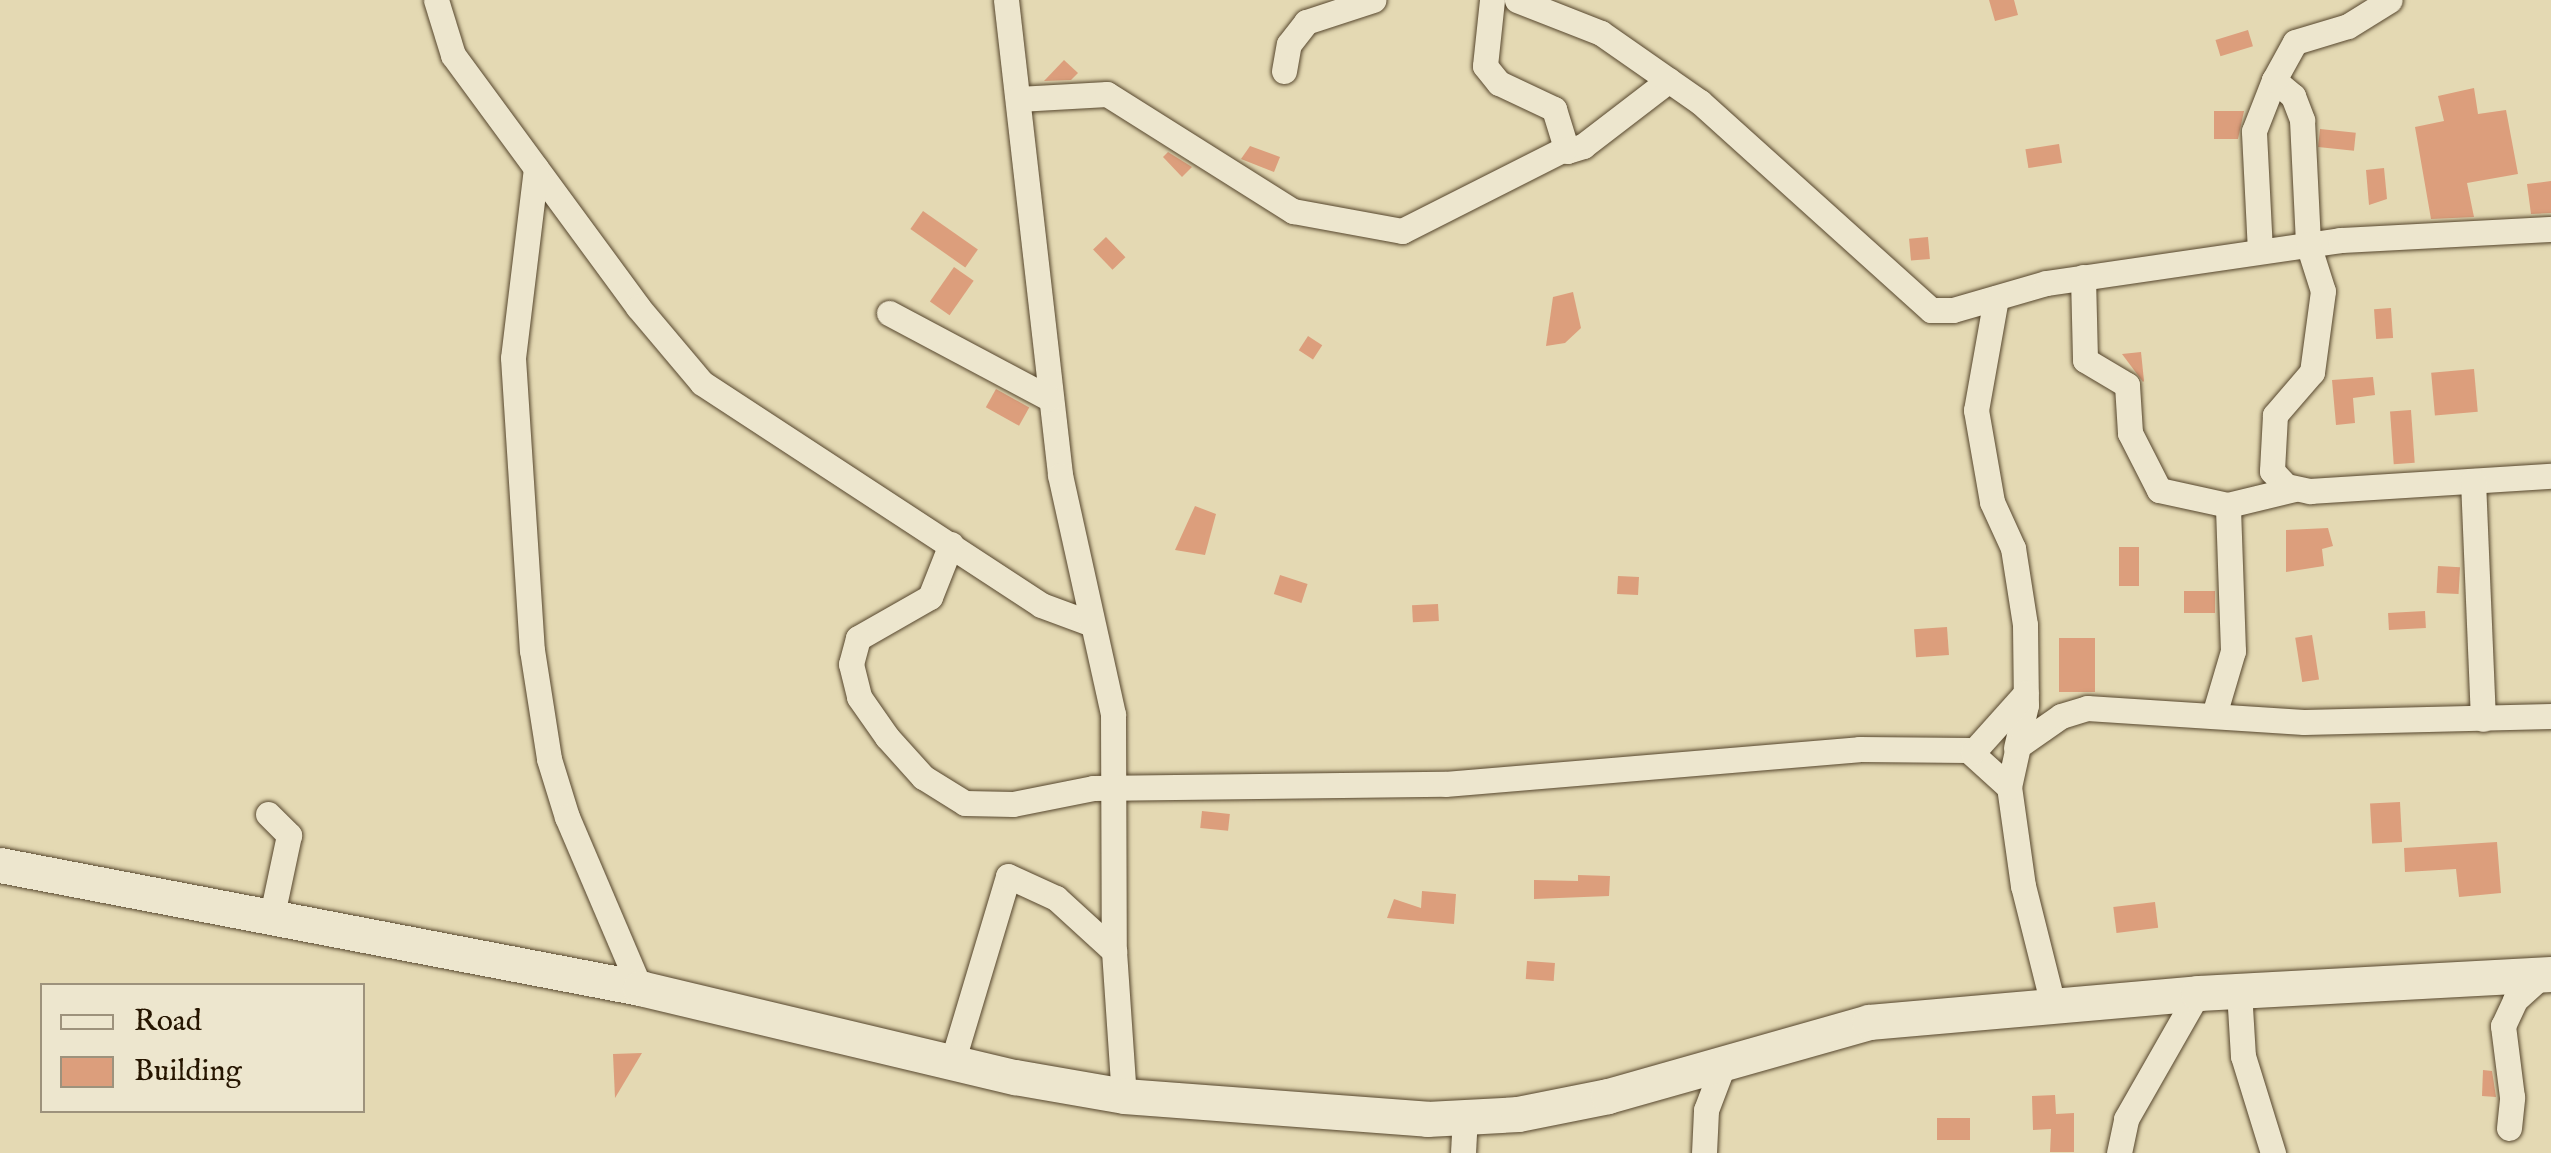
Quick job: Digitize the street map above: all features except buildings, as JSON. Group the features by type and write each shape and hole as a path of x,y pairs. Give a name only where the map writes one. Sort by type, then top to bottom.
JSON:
{"street":[{"path":"436,0 454,55 702,383 1041,605 1092,624"},
{"path":"1006,0 1049,398 1110,700 1117,789 1114,952 1124,1096"},
{"path":"1284,71 1290,44 1306,22 1373,0"},
{"path":"1492,0 1486,66 1509,89 1554,109 1564,149"},
{"path":"1517,0 1601,33 1670,80 1731,128 1919,304 1942,312 2083,277 2308,244 2550,229"},
{"path":"2260,251 2254,131 2274,80 2296,42 2348,26 2390,0"},
{"path":"1018,100 1107,94 1294,211 1402,231 1564,149 1583,146 1670,80"},
{"path":"2274,80 2293,96 2302,120 2308,244 2323,282 2315,364 2281,402 2270,455 2272,471 2294,489"},
{"path":"536,168 512,358 532,650 549,758 566,817 640,988"},
{"path":"2083,277 2085,360 2127,385 2130,433 2159,490 2228,506 2294,489 2551,476"},
{"path":"1996,298 1976,410 1992,502 2013,548 2026,692 2009,787 2023,886 2054,1009"},
{"path":"889,313 1049,398"},
{"path":"2474,480 2483,719"},
{"path":"2214,715 2233,651 2228,506"},
{"path":"950,544 930,597 858,638 851,664 860,697 923,777 964,803 1013,804 1117,789 1445,784 1841,750 1973,752 2009,787"},
{"path":"1973,752 2026,692"},
{"path":"2014,754 2025,738 2074,710 2304,722 2551,716"},
{"path":"268,814 289,835 272,914"},
{"path":"0,864 640,988 952,1063 1124,1096 1325,1114 1466,1118 1608,1096 1869,1022 2054,1009 2198,993 2547,974"},
{"path":"952,1063 1008,876 1056,898 1114,952"},
{"path":"2509,1128 2512,1097 2500,1038 2515,1000 2547,974"},
{"path":"2239,991 2243,1056 2274,1153"},
{"path":"2119,1153 2126,1119 2198,993"},
{"path":"1704,1153 1706,1110 1725,1060"},
{"path":"1463,1153 1466,1118"}]}
